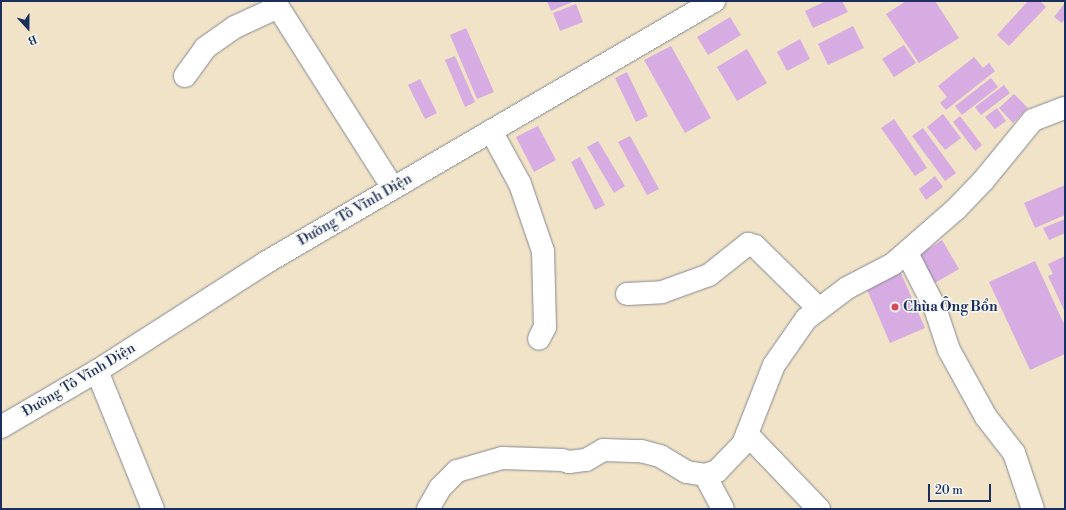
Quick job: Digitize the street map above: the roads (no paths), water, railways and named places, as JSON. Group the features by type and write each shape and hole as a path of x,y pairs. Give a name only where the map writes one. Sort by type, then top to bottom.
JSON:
{"street":[{"name":"Đường Tô Vĩnh Diện","path":"1,427 97,371 265,263 714,1"},
{"path":"185,76 205,48 235,27 276,4 393,188"},
{"path":"428,509 440,488 457,470 502,458 562,460 568,462 586,460 604,450 641,451 660,456 687,472 705,475 717,471 743,444 774,365 806,319 847,288 894,264 956,209 983,181 1033,120 1065,108"},
{"path":"491,131 520,184 543,251 545,327 539,340"},
{"path":"627,294 662,292 709,275 748,244 755,246 819,309"},
{"path":"906,253 935,308 949,350 986,417 1014,453 1033,509"},
{"path":"97,371 153,509"},
{"path":"746,434 819,509"},
{"path":"705,475 722,509"}],"place":[{"name":"Chùa Ông Bổn","path":"895,307"}]}
